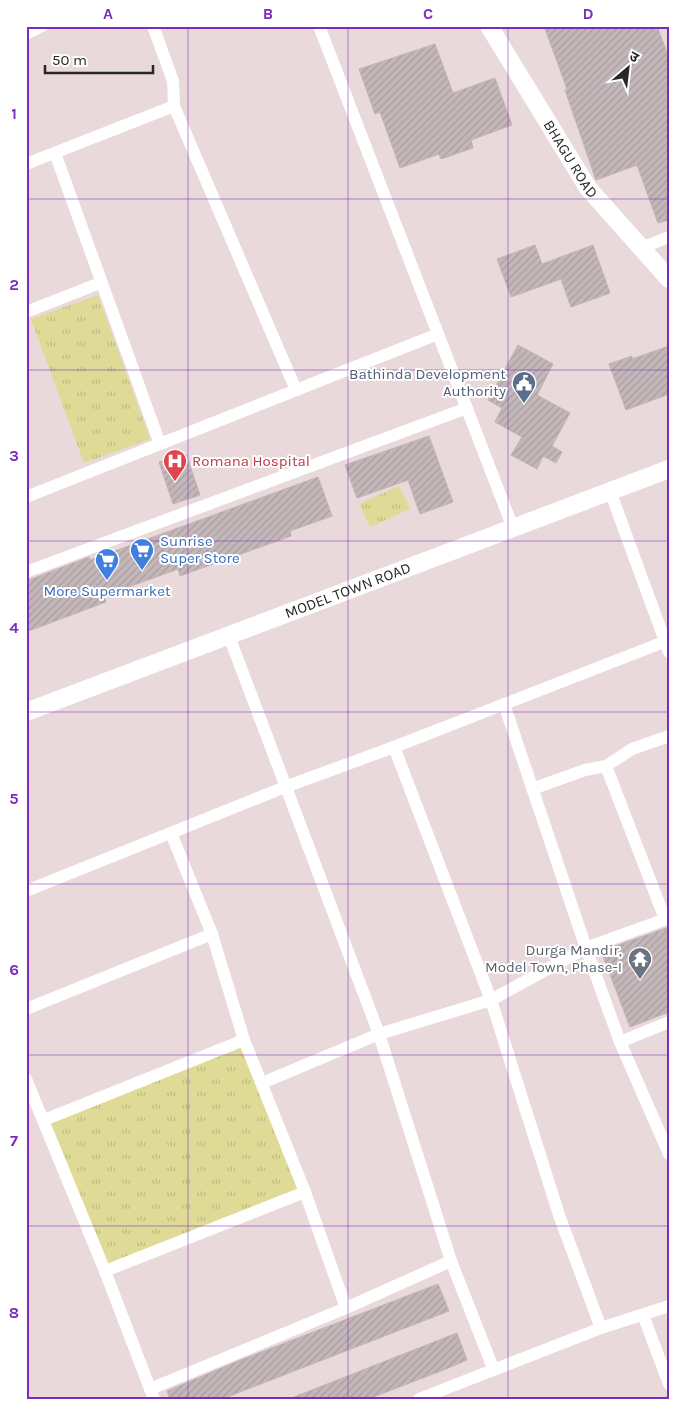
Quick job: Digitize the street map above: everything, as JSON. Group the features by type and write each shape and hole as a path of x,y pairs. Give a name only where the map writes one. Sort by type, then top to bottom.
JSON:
{"main road":[{"name":"BHAGU ROAD","path":"488,26 588,188 669,279"},
{"name":"MODEL TOWN ROAD","path":"26,712 669,469"}],"street":[{"path":"26,34 42,26"},
{"path":"153,26 172,81 174,106 296,390"},
{"path":"318,26 513,528"},
{"path":"26,164 174,106"},
{"path":"54,153 160,444"},
{"path":"641,248 669,237"},
{"path":"26,312 100,283"},
{"path":"26,498 438,334"},
{"path":"26,572 467,408"},
{"path":"26,891 285,787 668,644 610,491"},
{"path":"229,636 379,1034 451,1261 494,1368"},
{"path":"504,704 586,948 620,1042 669,1154"},
{"path":"532,789 585,770 606,766 632,749 669,736"},
{"path":"394,747 492,1000 559,1215 601,1328"},
{"path":"262,1083 379,1034 492,1000 586,948 667,919 606,766"},
{"path":"171,833 212,934 244,1040 305,1192 346,1308"},
{"path":"26,1009 212,934"},
{"path":"620,1042 669,1022"},
{"path":"44,1120 244,1040"},
{"path":"26,1078 105,1271 152,1394 451,1261"},
{"path":"105,1271 305,1192"},
{"path":"419,1399 494,1368 601,1328 669,1306"},
{"path":"643,1315 669,1384"}],"green space":[{"path":"98,295 150,439 84,463 31,319"},
{"path":"399,486 410,509 370,527 359,504"},
{"path":"244,1040 305,1192 105,1271 44,1120"}],"building":[{"path":"544,26 657,26 669,58 669,220 658,223 637,165 596,180 565,90 567,89"},
{"path":"435,44 453,93 495,78 512,125 471,140 473,148 441,159 439,154 400,168 380,112 375,114 359,69"},
{"path":"535,245 542,264 593,245 610,293 571,307 561,279 511,297 497,259"},
{"name":"Bathinda Development Authority","path":"518,345 553,364 537,395 570,413 552,446 562,452 556,463 543,456 537,469 511,455 522,437 495,422 502,408 488,400"},
{"path":"669,346 669,394 626,410 609,364 632,356 632,359"},
{"path":"429,436 453,502 420,514 408,480 357,498 345,465"},
{"path":"186,454 200,495 173,504 159,462"},
{"path":"318,477 332,516 290,531 291,536 180,576 178,569 104,596 106,602 26,632 26,581 89,557 90,560"},
{"name":"Durga Mandir, Model Town, Phase-I","path":"669,927 669,1012 630,1027 601,951"},
{"path":"438,1284 449,1311 222,1399 170,1399 167,1391 238,1361"},
{"path":"457,1333 467,1360 446,1369 368,1399 289,1399"}],"place":[{"name":"Bathinda Development Authority","path":"524,404"},
{"name":"Romana Hospital","path":"175,482"},
{"name":"Sunrise Super Store","path":"142,571"},
{"name":"More Supermarket","path":"107,581"},
{"name":"Durga Mandir, Model Town, Phase-I","path":"640,980"}]}
